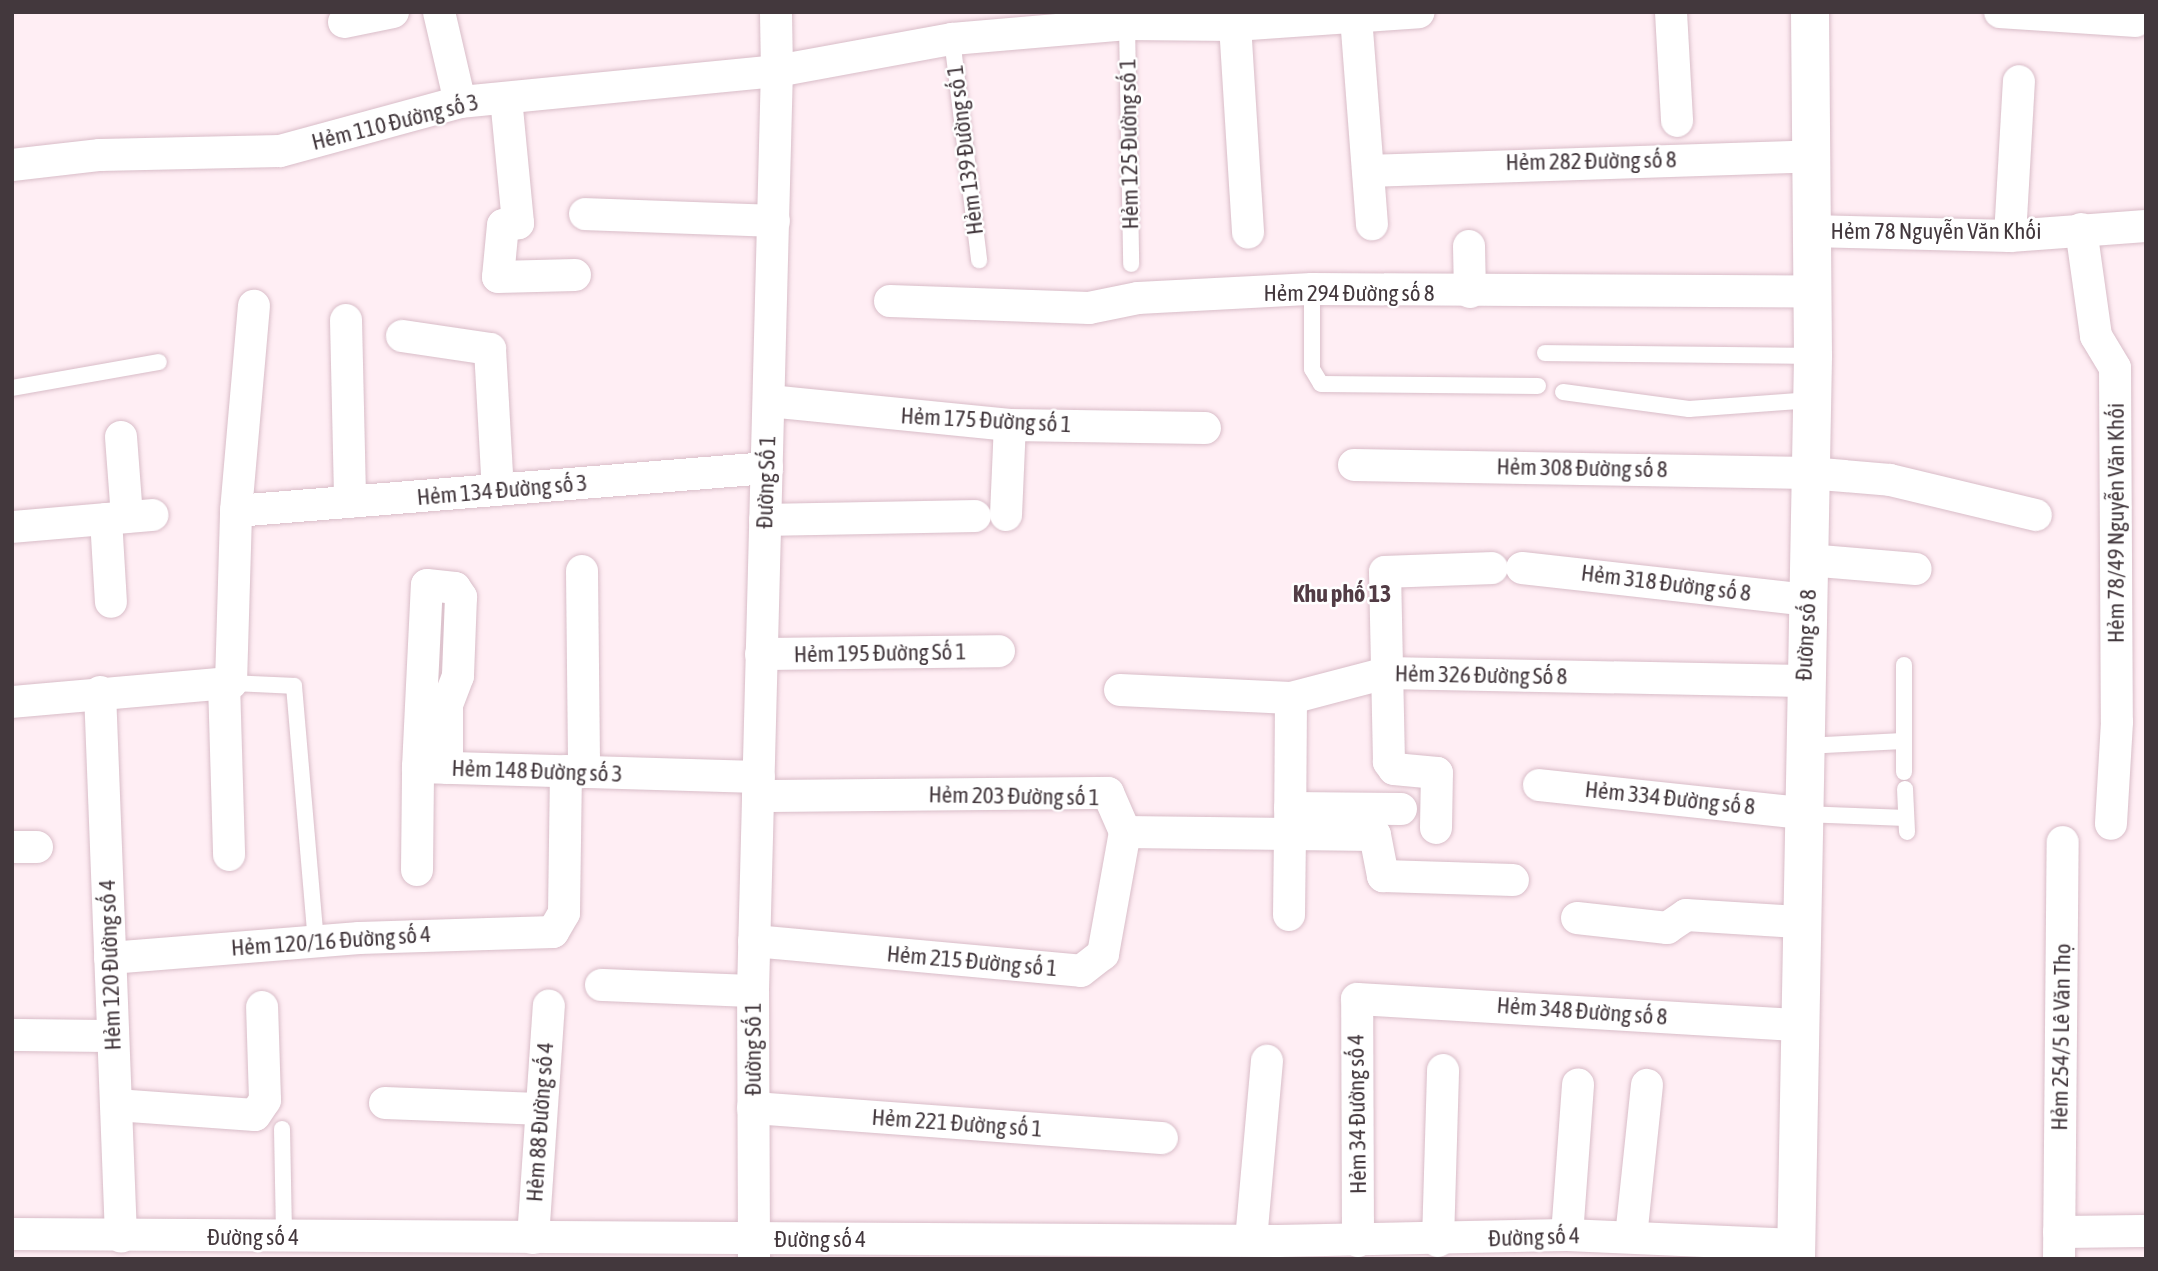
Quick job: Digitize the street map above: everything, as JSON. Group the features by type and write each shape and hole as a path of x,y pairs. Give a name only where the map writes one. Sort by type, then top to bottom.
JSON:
{"street":[{"path":"344,22 393,12"},
{"path":"439,12 460,102"},
{"name":"Đường Số 1","path":"754,1248 753,991 774,221 776,12"},
{"path":"777,71 952,39 1128,18 1235,25 1419,12"},
{"path":"1671,12 1677,121"},
{"name":"Đường số 8","path":"1796,1252 1796,1025 1803,681 1809,600 1813,356 1810,231 1814,156 1810,12"},
{"path":"2000,12 2136,21"},
{"path":"1356,17 1372,224"},
{"path":"1235,25 1248,233"},
{"name":"Hẻm 110 Đường số 3","path":"12,165 100,155 280,151 460,102 777,71"},
{"path":"2010,236 2018,81"},
{"path":"506,98 518,223 503,225 498,277 575,275"},
{"name":"Hẻm 282 Đường số 8","path":"1368,171 1814,156"},
{"path":"585,214 774,221"},
{"name":"Hẻm 78 Nguyễn Văn Khối","path":"1810,231 2010,236 2146,226"},
{"name":"Hẻm 78/49 Nguyễn Văn Khối","path":"2081,229 2096,336 2115,368 2117,722 2111,824"},
{"path":"1469,246 1470,292"},
{"name":"Hẻm 294 Đường số 8","path":"890,301 1089,308 1138,298 1312,289 1810,292"},
{"path":"229,855 227,683 244,390 254,306"},
{"path":"346,320 350,502"},
{"path":"402,336 490,349 498,490"},
{"name":"Hẻm 175 Đường số 1","path":"769,401 1010,425 1205,428"},
{"path":"1006,515 1010,425"},
{"path":"111,602 128,517 121,436"},
{"name":"Hẻm 308 Đường số 8","path":"1354,465 1809,473 1889,480 2036,516"},
{"name":"Hẻm 134 Đường số 3","path":"236,511 767,468"},
{"path":"765,520 975,516"},
{"path":"12,527 128,517"},
{"path":"1808,560 1916,569"},
{"name":"Hẻm 318 Đường số 8","path":"1386,673 1385,572 1507,568 1809,600"},
{"path":"575,772 582,571"},
{"path":"427,586 455,588 461,597 458,676 447,705 433,768 427,586"},
{"name":"Hẻm 195 Đường Số 1","path":"761,654 999,651"},
{"path":"1386,673 1390,766 1437,773 1436,828"},
{"name":"Hẻm 326 Đường Số 8","path":"1119,690 1291,698 1386,673 1803,681"},
{"path":"12,702 100,692 227,683"},
{"name":"Hẻm 120 Đường số 4","path":"100,692 121,1237"},
{"path":"1289,915 1291,698"},
{"name":"Hẻm 148 Đường số 3","path":"417,870 433,768 575,772 759,787"},
{"name":"Hẻm 120/16 Đường số 4","path":"110,958 316,941 553,932 564,913 575,772"},
{"name":"Hẻm 334 Đường số 8","path":"1539,785 1801,813"},
{"name":"Hẻm 203 Đường số 1","path":"759,787 1108,793 1125,832 1290,821"},
{"path":"1290,821 1401,809"},
{"path":"1290,821 1376,835 1383,876 1513,880"},
{"name":"Hẻm 215 Đường số 1","path":"754,941 1081,971 1103,954 1125,832"},
{"name":"Hẻm 254/5 Lê Văn Thọ","path":"2063,842 2059,1245 2146,1231"},
{"path":"1577,918 1667,928 1686,915 1798,922"},
{"path":"601,985 753,991"},
{"name":"Hẻm 348 Đường số 8","path":"1368,997 1796,1025"},
{"name":"Hẻm 34 Đường số 4","path":"1358,1241 1353,1006 1368,997"},
{"name":"Hẻm 88 Đường số 4","path":"533,1238 538,1109 549,1006"},
{"path":"116,1105 255,1115 265,1100 262,1007"},
{"path":"12,1035 113,1035"},
{"path":"1268,1061 1269,1247"},
{"path":"1438,1241 1443,1070"},
{"path":"1567,1235 1578,1084"},
{"path":"1631,1237 1647,1085"},
{"path":"385,1103 538,1109"},
{"name":"Hẻm 221 Đường số 1","path":"753,1108 1162,1138"},
{"name":"Đường số 4","path":"12,1234 80,1248 121,1237 284,1237 337,1248 484,1248 533,1238 754,1248 972,1249 1269,1247 1358,1241 1438,1241 1567,1235 1631,1237 1796,1252"}],"lane":[{"name":"Hẻm 125 Đường số 1","path":"1128,18 1131,264"},
{"name":"Hẻm 139 Đường số 1","path":"952,39 979,260"},
{"path":"1312,289 1312,369 1321,384 1335,389 1444,382 1538,386"},
{"path":"1545,353 1813,356"},
{"path":"12,388 159,362"},
{"path":"1563,392 1689,410 1812,400"},
{"path":"1801,813 1907,825 1903,741 1904,665"},
{"path":"227,683 294,686 316,941"},
{"path":"1803,746 1903,741"},
{"path":"282,1129 284,1237"}],"district":[{"name":"Khu phố 13","path":"1342,594"}]}
